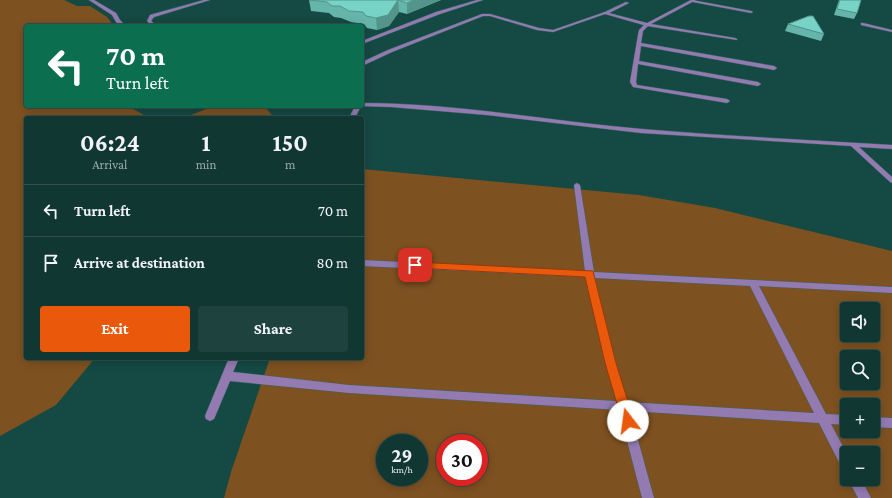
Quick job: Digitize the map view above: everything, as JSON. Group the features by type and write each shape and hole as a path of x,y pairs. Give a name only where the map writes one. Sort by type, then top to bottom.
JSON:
{"street":[{"path":"91,0 114,14 122,24"},
{"path":"153,24 149,21 152,16 208,0"},
{"path":"364,42 431,15 481,0"},
{"path":"727,101 635,86 633,82 641,31 647,25 693,0 751,12"},
{"path":"364,63 482,15 490,15 539,29 553,31 605,13 627,3"},
{"path":"605,13 647,25 735,39"},
{"path":"863,24 892,31"},
{"path":"639,44 774,68"},
{"path":"636,62 758,84"},
{"path":"364,105 391,104 487,113 641,131 892,147"},
{"path":"852,144 892,181"},
{"path":"577,185 590,274 611,363 624,405 648,498"},
{"path":"364,263 892,290"},
{"path":"752,282 840,453"},
{"path":"210,416 233,360"},
{"path":"227,376 349,388 840,419"},
{"path":"880,422 892,423"},
{"path":"858,486 864,498"}],"shaded area":[{"path":"0,0 64,0 77,6 90,6 107,17 112,24 24,24 24,108 132,108 146,116 24,116 24,360 93,360 56,405 0,436"},
{"path":"209,108 265,108 272,116 188,116"},
{"path":"364,169 639,195 715,208 892,251 892,498 224,498 231,472 269,360 364,360"}],"building":[{"path":"309,0 398,0 388,15 376,18 366,16 363,12 349,11 340,6 332,6 327,2"},
{"path":"398,0 414,0 407,3"},
{"path":"840,0 861,0 857,13 837,9"},
{"path":"809,16 813,16 824,34 788,24"}],"route":[{"path":"415,265 590,274 611,363 628,421"}]}
